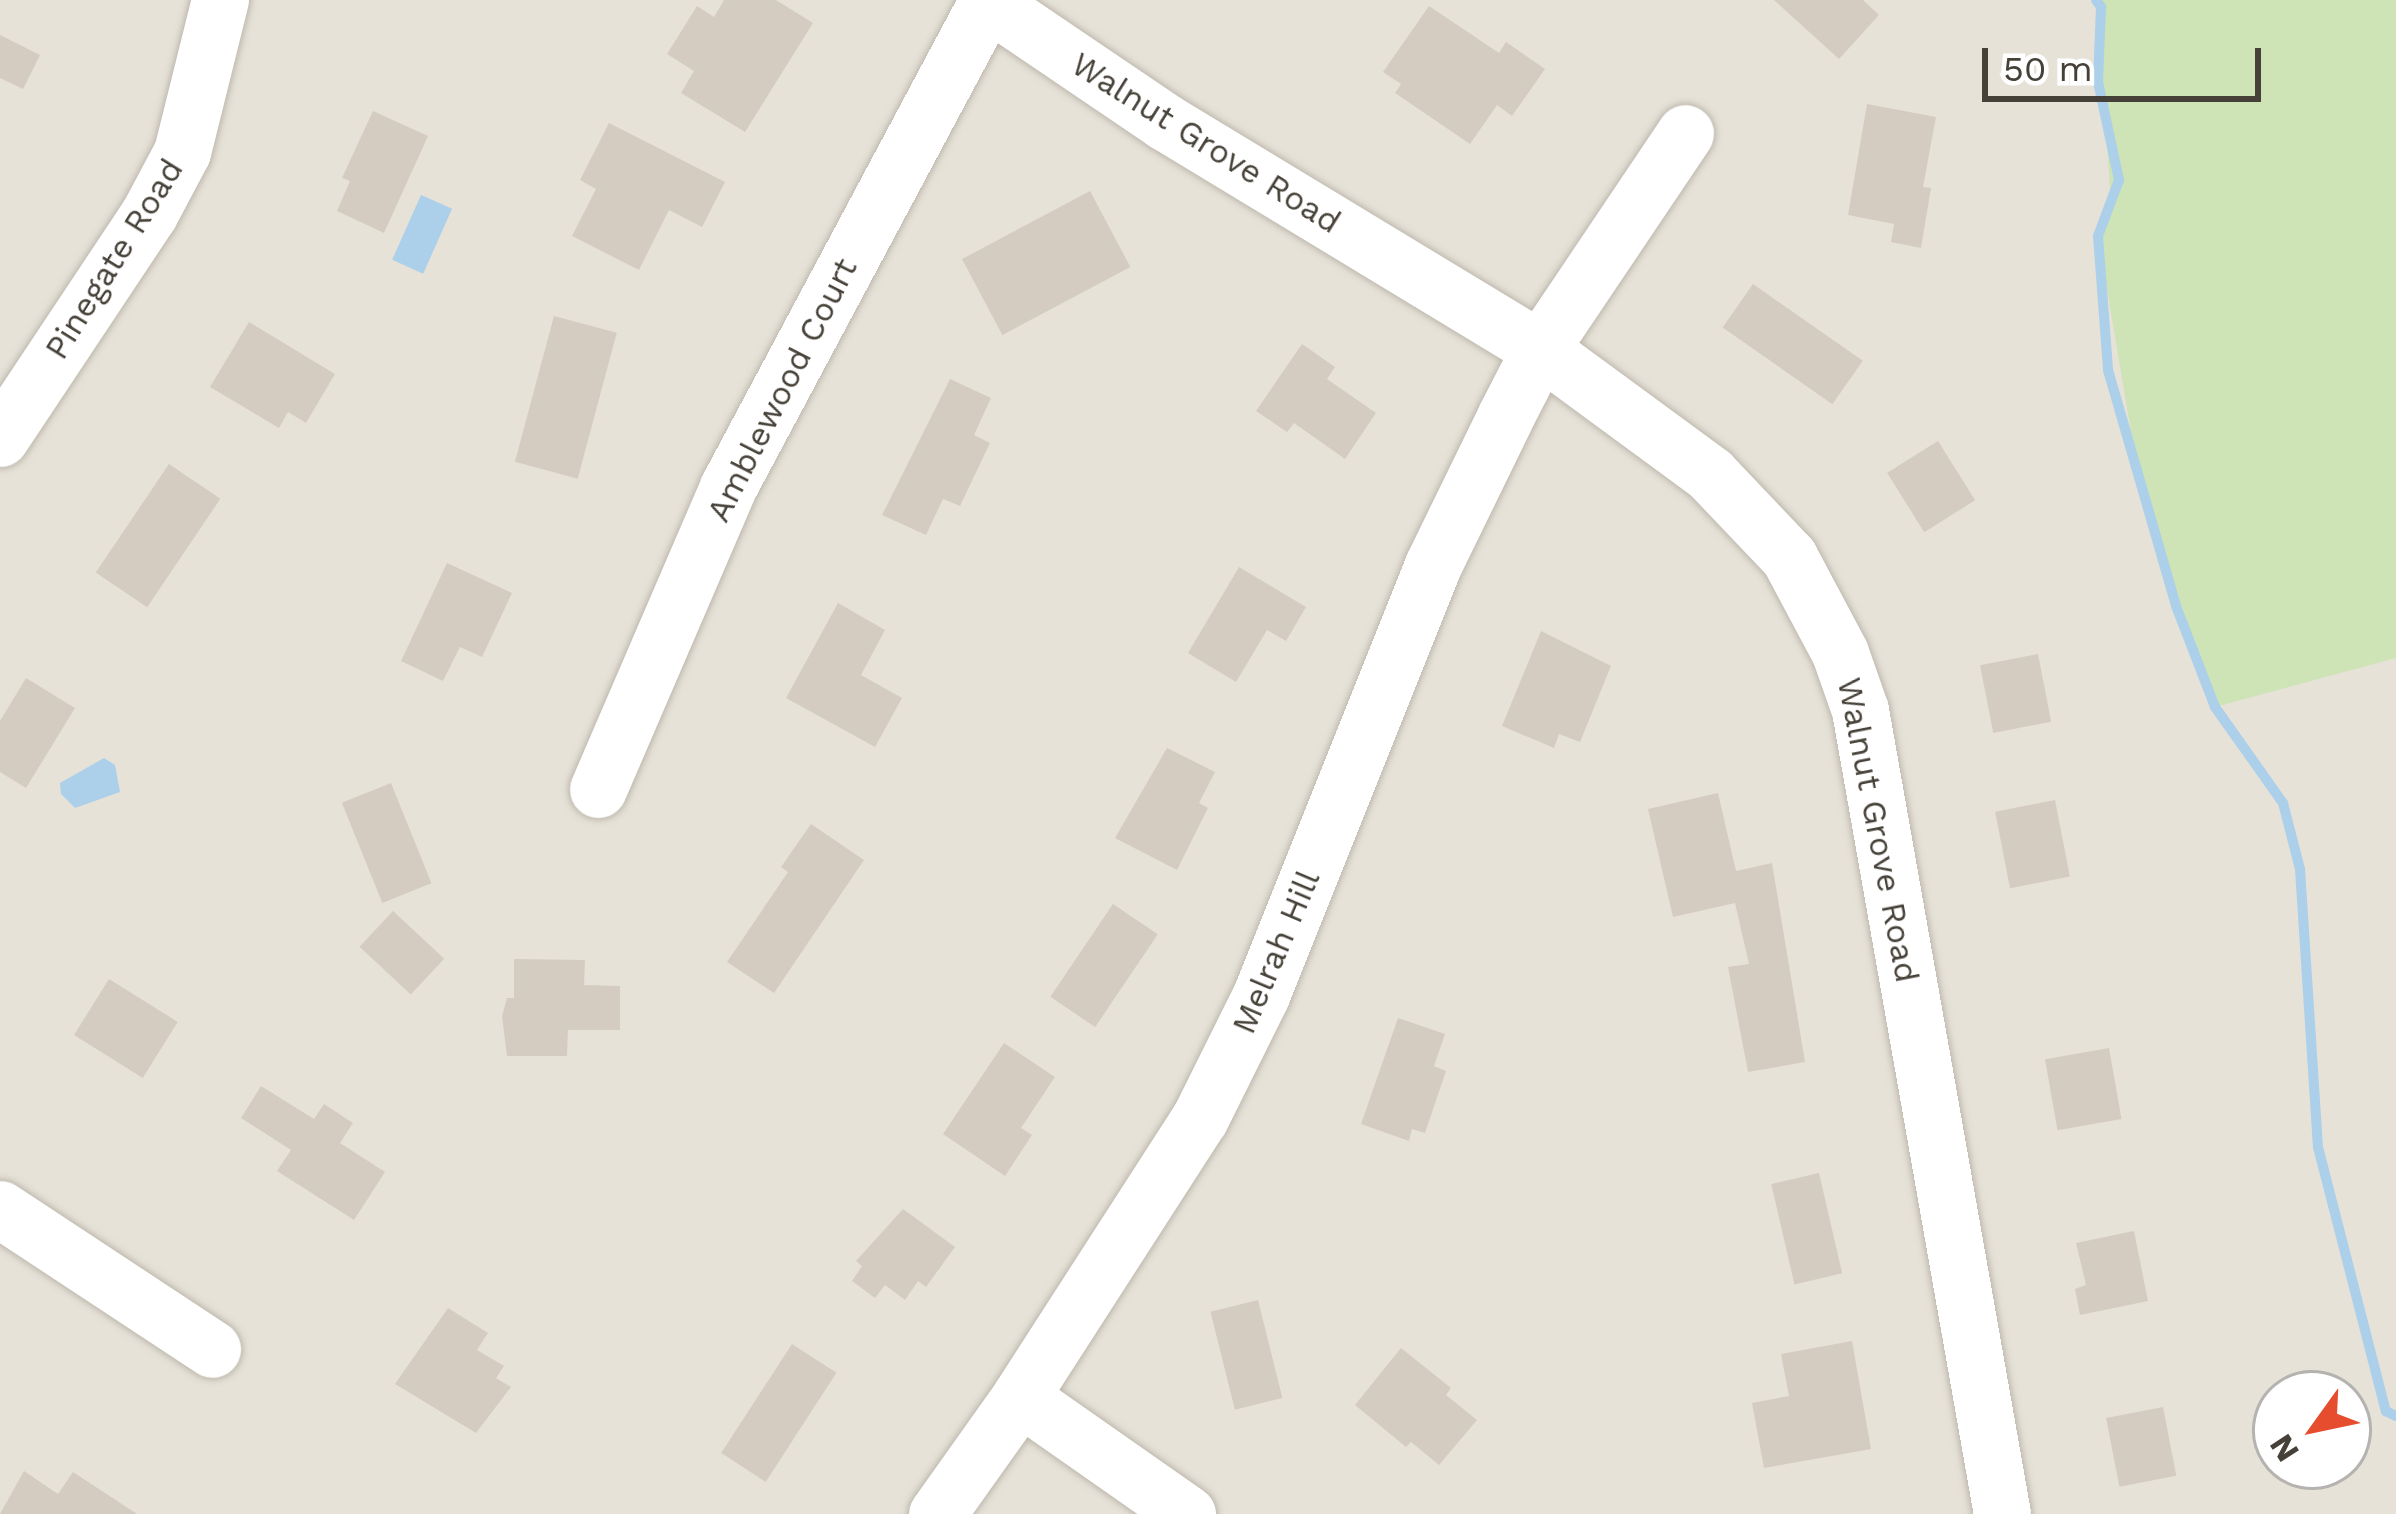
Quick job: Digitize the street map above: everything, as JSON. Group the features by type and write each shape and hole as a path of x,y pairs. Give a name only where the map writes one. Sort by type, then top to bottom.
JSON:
{"street":[{"name":"Pinegate Road","path":"0,438 149,214 182,152 220,0"},
{"name":"Walnut Grove Road","path":"986,1 1165,122 1540,349 1710,474 1766,530 1812,593 1860,710 2002,1514"},
{"name":"Amblewood Court","path":"598,789 728,488 986,1"},
{"name":"Melrah Hill","path":"937,1514 1020,1397 1200,1118 1262,995 1432,567 1540,349 1685,133"},
{"path":"0,1209 212,1349"},
{"path":"1020,1397 1186,1514"}],"shaded area":[{"path":"0,0 2396,0 2396,1514 0,1514"}],"green space":[{"path":"2097,0 2396,0 2396,658 2215,707 2139,479 2098,236 2111,202"}],"water":[{"path":"421,195 452,209 423,274 392,260"},
{"path":"104,758 115,765 120,792 75,808 61,794 60,783"}],"building":[{"path":"724,0 776,0 813,23 745,132 681,93 694,71 667,54 697,6 714,17"},
{"path":"1774,0 1863,0 1879,15 1839,59"},
{"path":"1429,6 1499,53 1506,42 1545,69 1512,116 1497,105 1470,144 1395,93 1401,84 1383,72"},
{"path":"0,35 40,55 23,89 0,78"},
{"path":"1867,104 1936,117 1923,187 1931,188 1921,248 1891,242 1894,224 1848,215"},
{"path":"373,111 428,136 384,233 337,211 350,181 342,178"},
{"path":"609,123 725,182 702,227 669,210 639,270 572,236 596,189 580,180"},
{"path":"1090,191 1130,267 1002,335 962,259"},
{"path":"1753,284 1863,361 1832,404 1723,327"},
{"path":"554,316 617,333 578,479 515,462"},
{"path":"249,322 335,374 306,423 288,412 279,428 210,387"},
{"path":"1302,344 1335,367 1327,379 1376,413 1345,459 1294,423 1287,432 1256,411"},
{"path":"950,379 991,398 974,435 990,443 960,506 943,499 926,535 882,515"},
{"path":"1938,441 1975,500 1924,532 1887,473"},
{"path":"169,464 220,499 147,607 96,573"},
{"path":"447,563 512,593 482,657 460,647 443,681 401,661"},
{"path":"1239,567 1306,607 1286,641 1267,630 1236,682 1188,653"},
{"path":"838,603 885,630 861,675 902,698 875,747 786,698"},
{"path":"1541,631 1611,666 1580,742 1559,734 1554,748 1502,726"},
{"path":"2038,654 2051,722 1993,733 1980,665"},
{"path":"26,678 75,708 26,788 0,772 0,721"},
{"path":"1167,748 1215,772 1199,803 1208,808 1177,870 1115,838"},
{"path":"391,783 431,883 382,903 342,803"},
{"path":"1718,793 1736,871 1772,863 1805,1062 1748,1072 1728,967 1749,964 1735,903 1673,917 1648,809"},
{"path":"2055,800 2070,877 2010,888 1995,812"},
{"path":"811,824 864,860 774,993 727,962 788,872 781,867"},
{"path":"1113,904 1158,934 1095,1027 1050,997"},
{"path":"393,911 444,959 411,995 360,947"},
{"path":"514,959 585,960 584,985 620,986 620,1030 568,1030 567,1056 507,1056 502,1016 507,998 514,998"},
{"path":"109,979 178,1022 143,1078 74,1035"},
{"path":"1398,1018 1445,1034 1434,1066 1446,1071 1425,1133 1412,1129 1409,1141 1361,1124"},
{"path":"1004,1043 1055,1077 1021,1128 1032,1135 1005,1176 943,1134"},
{"path":"2109,1048 2122,1119 2057,1130 2045,1059"},
{"path":"261,1086 314,1119 324,1104 353,1123 340,1143 385,1172 354,1220 277,1171 291,1150 241,1118"},
{"path":"1819,1173 1842,1273 1794,1284 1771,1184"},
{"path":"903,1209 955,1247 926,1287 918,1281 905,1300 885,1285 875,1298 852,1281 862,1266 856,1261"},
{"path":"2134,1231 2148,1301 2080,1315 2075,1289 2086,1285 2076,1243"},
{"path":"1258,1300 1282,1398 1235,1410 1210,1312"},
{"path":"448,1308 488,1333 477,1350 504,1366 496,1378 511,1387 476,1433 395,1384"},
{"path":"1852,1341 1871,1449 1764,1468 1752,1403 1789,1396 1781,1354"},
{"path":"792,1344 836,1373 766,1482 721,1453"},
{"path":"1401,1348 1451,1388 1446,1395 1477,1420 1439,1465 1411,1442 1406,1447 1355,1405"},
{"path":"2163,1407 2176,1476 2119,1487 2106,1418"},
{"path":"24,1471 58,1494 73,1472 137,1514 0,1514"}],"waterway":[{"path":"2096,0 2101,7 2098,82 2119,180 2098,236 2108,370 2176,606 2215,707 2283,803 2300,869 2318,1147 2386,1411 2396,1416"}]}
